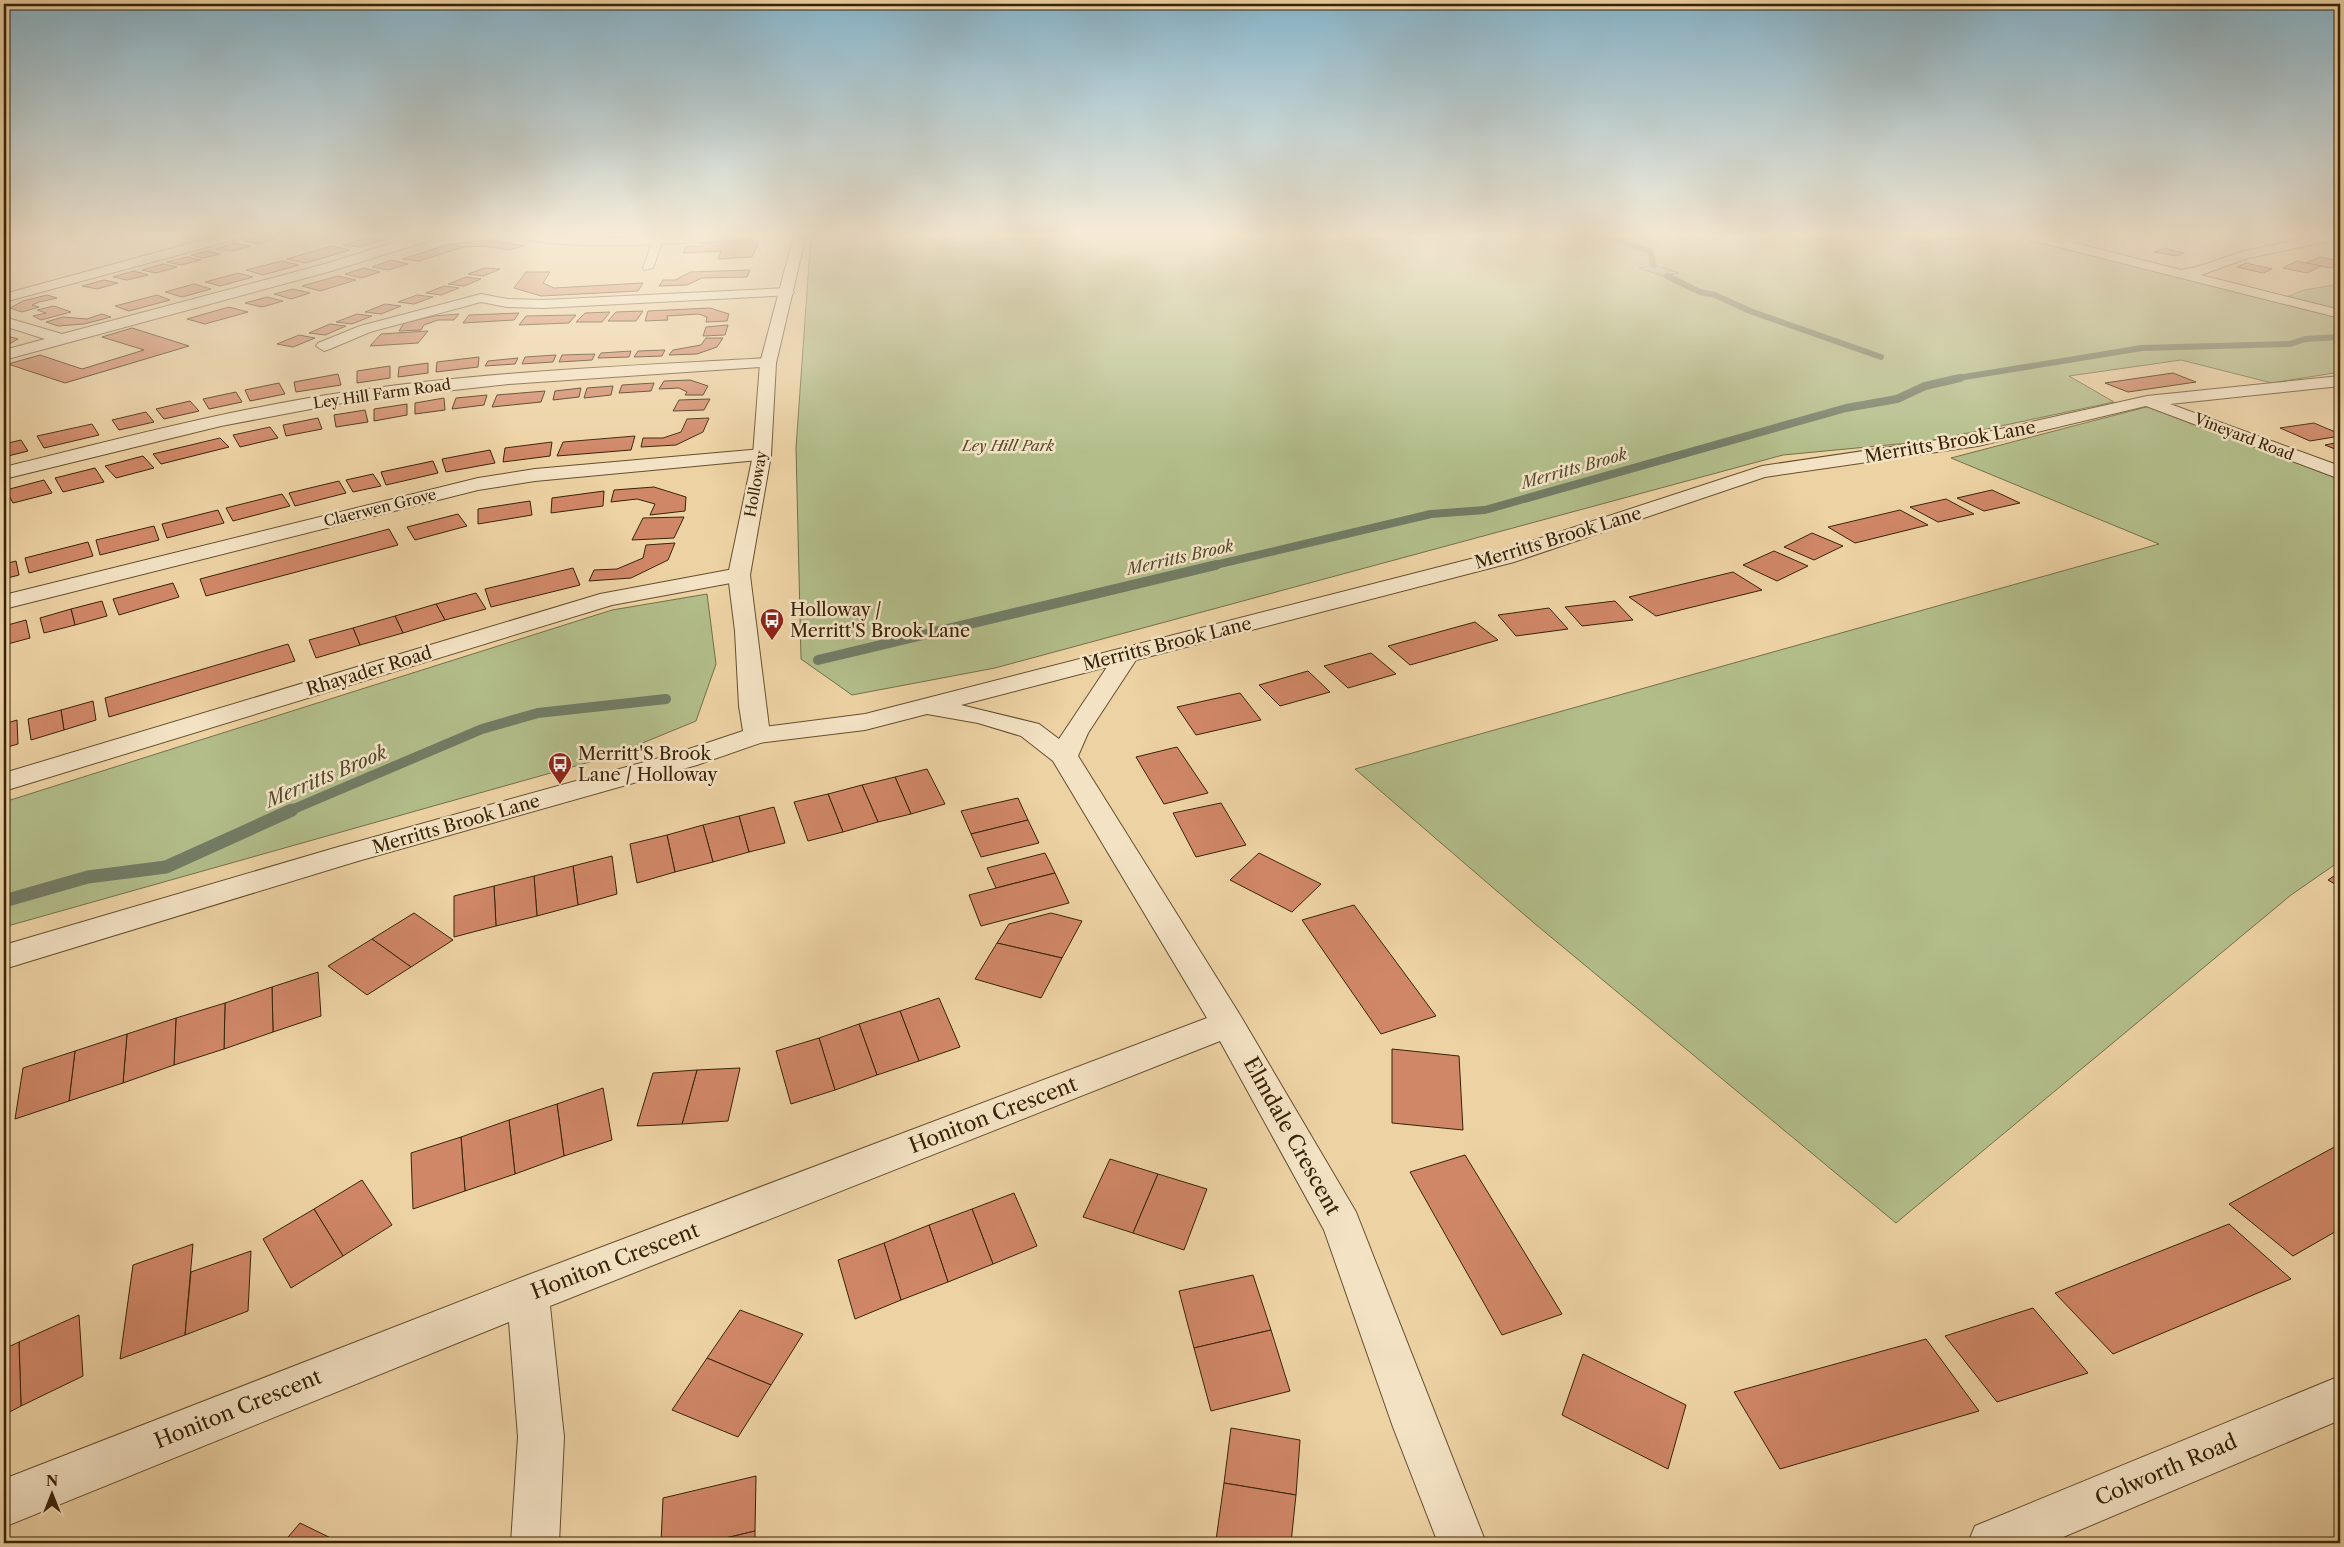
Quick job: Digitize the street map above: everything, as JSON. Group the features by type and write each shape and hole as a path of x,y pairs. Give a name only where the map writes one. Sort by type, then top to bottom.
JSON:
{"street":[{"path":"4,355 182,307"},
{"path":"324,346 365,329 447,307"},
{"name":"Holloway","path":"757,735 752,706 747,631 739,575 762,454 768,363 783,307"},
{"path":"2314,307 2340,314"},
{"path":"4,321 64,340"},
{"name":"Ley Hill Farm Road","path":"4,472 267,411 351,396 436,385 519,378 768,363"},
{"name":"Merritts Brook Lane","path":"4,956 348,854 687,759 757,735 865,722 1506,557 1762,472 1978,440 2147,401 2340,381"},
{"name":"Vineyard Road","path":"2147,401 2340,473"},
{"name":"Claerwen Grove","path":"4,602 478,484 535,475 762,454"},
{"name":"Rhayader Road","path":"4,782 608,599 739,575"},
{"path":"1064,756 1075,733 1127,655"},
{"name":"Elmdale Crescent","path":"926,707 980,716 1030,730 1064,756 1228,1024 1342,1225 1416,1427 1462,1543"},
{"name":"Honiton Crescent","path":"4,1503 528,1295 1228,1024"},
{"path":"528,1295 541,1437 535,1543"},
{"name":"Colworth Road","path":"1992,1543 2340,1398"}],"green space":[{"name":"Ley Hill Park","path":"806,307 2308,307 2340,315 2340,372 2272,383 2181,360 2069,376 2114,402 1930,441 1783,455 995,668 852,695 801,659 796,448"},
{"path":"2328,307 2340,307 2340,310"},
{"path":"2150,406 2340,478 2340,861 2291,895 1896,1223 1534,923 1355,769 2159,544 1951,458"},
{"path":"707,594 716,664 696,721 611,756 4,927 4,802 612,610"}],"building":[{"path":"11,307 38,307 22,312 10,308"},
{"path":"57,307 71,312 41,320 33,316 46,313 37,310"},
{"path":"118,307 143,307 129,311"},
{"path":"228,307 248,312 205,324 187,319"},
{"path":"377,307 398,307 381,314 365,312"},
{"path":"710,308 729,314 727,321 706,322 707,317 699,314 667,316 668,320 645,321 648,311"},
{"path":"643,311 636,321 608,321 616,312"},
{"path":"610,312 602,322 576,322 585,313"},
{"path":"519,313 514,320 463,323 469,315"},
{"path":"102,314 111,317 84,324 58,326 46,322 63,317 87,319"},
{"path":"357,314 372,316 352,324 336,322"},
{"path":"459,314 454,320 438,320 424,325 421,330 399,331 404,323 434,316"},
{"path":"576,315 569,323 519,325 526,316"},
{"path":"330,324 346,326 325,335 309,333"},
{"path":"728,325 725,335 703,336 706,327"},
{"path":"132,328 189,346 65,383 8,364 40,355 82,369 144,350 102,337"},
{"path":"428,331 418,343 370,346 381,334"},
{"path":"4,335 18,339 4,347"},
{"path":"299,335 315,338 293,347 277,344"},
{"path":"706,338 723,338 717,347 697,354 669,355 673,350 701,345"},
{"path":"665,350 662,356 634,357 638,351"},
{"path":"631,351 629,357 598,358 601,353"},
{"path":"595,354 592,360 559,362 562,355"},
{"path":"556,355 553,362 522,364 525,357"},
{"path":"479,357 478,367 436,372 437,362"},
{"path":"518,358 515,364 485,366 488,361"},
{"path":"428,363 428,373 398,377 399,367"},
{"path":"390,366 390,378 357,383 357,371"},
{"path":"2173,373 2196,382 2128,392 2105,383"},
{"path":"338,374 341,385 296,392 294,382"},
{"path":"690,380 708,386 703,395 685,395 687,392 679,388 659,389 664,381"},
{"path":"279,383 285,394 250,401 245,390"},
{"path":"654,383 651,391 619,393 622,385"},
{"path":"613,386 611,395 584,398 587,388"},
{"path":"581,388 579,397 553,400 555,391"},
{"path":"545,391 541,402 492,407 497,395"},
{"path":"236,392 242,402 209,409 203,399"},
{"path":"487,395 484,405 452,409 456,398"},
{"path":"444,398 445,410 415,414 415,403"},
{"path":"710,399 704,410 673,411 679,400"},
{"path":"190,401 199,411 164,419 156,409"},
{"path":"407,404 407,415 374,421 374,409"},
{"path":"365,410 368,422 336,427 334,415"},
{"path":"146,412 154,422 119,430 112,420"},
{"path":"318,418 322,429 286,436 283,425"},
{"path":"709,418 703,432 676,445 641,447 643,438 663,438 681,432 687,419"},
{"path":"2314,423 2340,434 2340,436 2310,441 2280,428"},
{"path":"92,424 99,435 44,448 37,436"},
{"path":"270,427 278,438 240,447 233,435"},
{"path":"635,436 631,450 557,456 563,442"},
{"path":"220,438 229,447 161,464 153,454"},
{"path":"21,440 28,451 4,457 4,444"},
{"path":"552,442 550,456 503,462 505,448"},
{"path":"2340,442 2340,451 2325,445"},
{"path":"490,450 495,463 446,472 442,459"},
{"path":"143,456 154,468 116,478 105,466"},
{"path":"433,461 438,473 386,485 381,472"},
{"path":"95,468 104,482 63,492 55,478"},
{"path":"373,474 381,486 353,492 346,480"},
{"path":"44,480 52,493 13,503 6,490"},
{"path":"339,481 346,493 295,506 289,493"},
{"path":"654,487 686,497 685,511 650,515 655,504 637,499 611,502 614,490"},
{"path":"1992,490 2020,503 1984,511 1957,498"},
{"path":"604,491 603,506 551,513 552,498"},
{"path":"282,494 290,506 233,521 226,508"},
{"path":"1946,499 1974,514 1938,522 1910,507"},
{"path":"530,501 532,515 478,524 478,509"},
{"path":"218,510 224,523 167,538 162,524"},
{"path":"1900,510 1928,525 1855,543 1828,527"},
{"path":"458,514 467,526 415,540 407,527"},
{"path":"684,517 674,538 632,540 643,518"},
{"path":"154,526 159,540 100,555 96,540"},
{"path":"389,529 398,545 206,596 200,579"},
{"path":"1812,533 1843,546 1814,560 1784,547"},
{"path":"88,542 93,556 29,573 25,558"},
{"path":"675,543 668,560 631,578 589,581 594,570 617,569 643,558 646,545"},
{"path":"1774,551 1808,566 1777,581 1743,565"},
{"path":"16,561 19,575 4,579 4,564"},
{"path":"573,568 580,585 491,607 485,589"},
{"path":"1733,572 1762,590 1656,616 1629,597"},
{"path":"173,583 179,597 119,615 113,599"},
{"path":"476,593 486,609 445,620 436,604"},
{"path":"102,601 107,616 75,625 71,609"},
{"path":"1615,601 1633,620 1582,626 1565,607"},
{"path":"436,604 445,620 403,633 395,616"},
{"path":"1549,608 1568,629 1516,636 1498,615"},
{"path":"71,609 75,625 44,633 40,618"},
{"path":"395,616 403,633 360,645 353,628"},
{"path":"26,620 30,638 4,645 4,626"},
{"path":"1475,622 1498,640 1410,665 1388,646"},
{"path":"353,628 360,645 316,658 309,640"},
{"path":"288,644 295,661 109,717 105,698"},
{"path":"1371,653 1396,674 1348,688 1324,666"},
{"path":"1308,671 1330,692 1280,706 1259,685"},
{"path":"1240,693 1261,720 1196,735 1177,707"},
{"path":"93,701 96,720 64,730 61,710"},
{"path":"61,710 64,730 31,740 28,719"},
{"path":"17,720 18,744 4,748 4,724"},
{"path":"1177,747 1208,793 1164,804 1136,757"},
{"path":"927,769 945,804 911,814 895,777"},
{"path":"895,777 911,814 878,822 862,785"},
{"path":"862,785 878,822 843,832 828,794"},
{"path":"828,794 843,832 808,841 794,802"},
{"path":"1018,798 1028,820 971,834 961,811"},
{"path":"1221,803 1246,845 1196,857 1173,813"},
{"path":"774,807 785,843 749,852 739,816"},
{"path":"739,816 749,852 713,862 703,825"},
{"path":"1028,820 1039,843 981,857 971,834"},
{"path":"703,825 713,862 675,872 667,835"},
{"path":"667,835 675,872 637,883 630,844"},
{"path":"1045,853 1055,873 996,888 987,868"},
{"path":"1259,853 1321,884 1292,912 1230,880"},
{"path":"612,856 617,894 578,905 573,866"},
{"path":"573,866 578,905 537,916 534,876"},
{"path":"2340,872 2340,887 2328,880"},
{"path":"1055,873 1069,903 981,926 969,895"},
{"path":"534,876 537,916 496,926 494,886"},
{"path":"494,886 496,926 454,937 454,896"},
{"path":"1354,905 1436,1016 1381,1034 1302,920"},
{"path":"414,913 453,940 411,967 372,939"},
{"path":"1051,913 1082,921 1062,958 997,943 1009,924"},
{"path":"372,939 411,967 367,995 328,966"},
{"path":"997,943 1062,958 1041,998 975,979"},
{"path":"318,972 321,1016 273,1032 272,987"},
{"path":"272,987 273,1032 224,1049 225,1003"},
{"path":"939,998 960,1047 919,1061 900,1011"},
{"path":"225,1003 224,1049 174,1065 176,1018"},
{"path":"900,1011 919,1061 877,1075 859,1024"},
{"path":"176,1018 174,1065 123,1083 127,1034"},
{"path":"859,1024 877,1075 835,1090 819,1038"},
{"path":"127,1034 123,1083 69,1101 75,1051"},
{"path":"819,1038 835,1090 791,1104 776,1051"},
{"path":"1392,1049 1459,1056 1463,1130 1392,1123"},
{"path":"75,1051 69,1101 15,1119 23,1068"},
{"path":"740,1068 728,1121 682,1124 697,1070"},
{"path":"697,1070 682,1124 637,1126 653,1073"},
{"path":"603,1088 612,1140 564,1156 557,1104"},
{"path":"557,1104 564,1156 515,1174 509,1120"},
{"path":"509,1120 515,1174 465,1191 461,1137"},
{"path":"461,1137 465,1191 413,1209 411,1153"},
{"path":"2340,1144 2340,1229 2293,1256 2229,1204"},
{"path":"1465,1155 1562,1314 1502,1335 1410,1172"},
{"path":"1110,1159 1158,1174 1133,1233 1083,1217"},
{"path":"1158,1174 1207,1189 1184,1250 1133,1233"},
{"path":"362,1180 392,1225 343,1256 314,1209"},
{"path":"1014,1193 1037,1246 993,1264 972,1209"},
{"path":"314,1209 343,1256 291,1288 263,1239"},
{"path":"972,1209 993,1264 948,1282 929,1225"},
{"path":"2229,1224 2291,1279 2113,1354 2055,1293"},
{"path":"929,1225 948,1282 901,1300 884,1243"},
{"path":"884,1243 901,1300 855,1319 838,1260"},
{"path":"193,1244 185,1335 120,1359 133,1265"},
{"path":"251,1251 248,1311 185,1335 191,1272"},
{"path":"1253,1275 1271,1330 1194,1348 1179,1291"},
{"path":"2033,1308 2088,1373 1997,1402 1945,1336"},
{"path":"740,1310 803,1334 771,1385 707,1358"},
{"path":"79,1315 83,1376 21,1406 19,1342"},
{"path":"1271,1330 1290,1391 1211,1411 1194,1348"},
{"path":"1926,1339 1979,1411 1780,1469 1734,1392"},
{"path":"19,1342 21,1406 4,1415 4,1349"},
{"path":"1583,1354 1686,1405 1668,1469 1562,1415"},
{"path":"707,1358 771,1385 738,1437 672,1410"},
{"path":"1231,1428 1300,1440 1296,1495 1224,1483"},
{"path":"756,1476 755,1531 705,1543 661,1543 663,1498"},
{"path":"1224,1483 1296,1495 1291,1543 1233,1543 1216,1540"},
{"path":"300,1523 341,1543 283,1543"},
{"path":"755,1531 755,1543 705,1543"}],"waterway":[{"path":"1742,307 1881,357"},
{"name":"Merritts Brook","path":"1952,379 2142,348 2290,344 2305,339 2340,337"},
{"name":"Merritts Brook","path":"1211,566 1431,514 1485,510 1846,408 1897,399 1925,386 1960,378"},
{"name":"Merritts Brook","path":"818,660 1216,565"},
{"name":"Merritts Brook","path":"289,811 482,729 538,713 666,699"},
{"name":"Merritts Brook","path":"4,901 88,877 166,867 292,810"}],"place":[{"name":"Holloway / Merritt'S Brook Lane","path":"772,641"},
{"name":"Merritt'S Brook Lane / Holloway","path":"560,785"}]}
